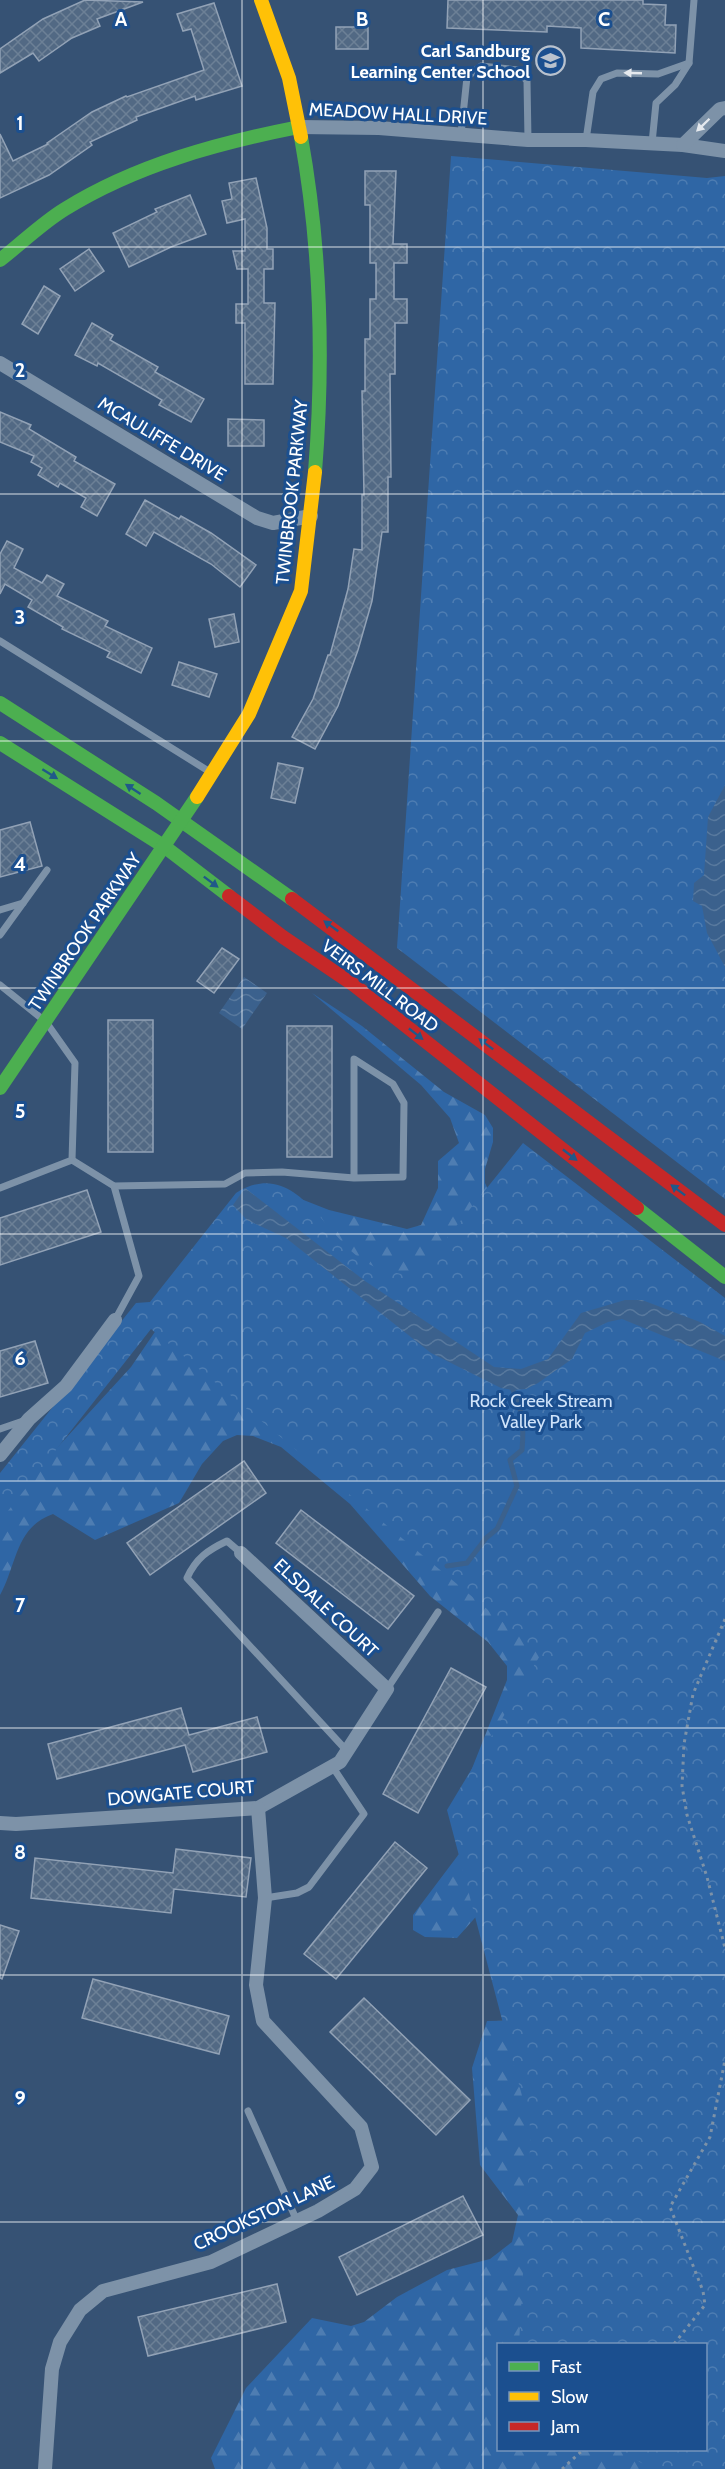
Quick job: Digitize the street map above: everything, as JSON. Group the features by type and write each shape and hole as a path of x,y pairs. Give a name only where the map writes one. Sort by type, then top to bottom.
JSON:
{"main road":[{"name":"TWINBROOK PARKWAY","path":"0,1088 165,847 249,714 301,591 311,516 320,404 320,302 311,194 299,127 288,78 261,0"},
{"name":"MEADOW HALL DRIVE","path":"0,260 72,204 170,158 243,137 299,127"},
{"name":"VEIRS MILL ROAD","path":"0,703 181,822 348,939 725,1226"},
{"name":"VEIRS MILL ROAD","path":"0,743 165,847 283,937 354,985 725,1276"}],"street":[{"path":"682,145 725,108"},
{"name":"MEADOW HALL DRIVE","path":"299,127 379,128 528,140 652,143 725,151"},
{"name":"MCAULIFFE DRIVE","path":"0,363 257,518 273,523 311,516"},
{"path":"0,1455 28,1419 66,1386 115,1320"},
{"name":"ELSDALE COURT","path":"241,1553 387,1689"},
{"name":"DOWGATE COURT","path":"0,1823 16,1824 258,1808 340,1762 387,1689"},
{"name":"CROOKSTON LANE","path":"45,2469 52,2369 60,2342 80,2310 103,2291 211,2262 297,2221 355,2189 372,2167 361,2127 263,2021 256,1985 265,1898 258,1808"}],"lane":[{"path":"652,143 656,103 675,85 689,63 694,0"},
{"path":"585,140 593,92 601,79 617,73 658,74 689,63"},
{"path":"461,135 467,77 482,66 518,70 527,81 528,140"},
{"path":"0,641 213,773"},
{"path":"0,935 47,870"},
{"path":"0,910 23,903"},
{"path":"0,985 46,1022 75,1063 72,1160"},
{"path":"72,1160 114,1186 225,1184 245,1173 282,1172 354,1178 403,1177 404,1103 393,1084 354,1059 354,1178"},
{"path":"0,1188 72,1160"},
{"path":"114,1186 139,1276 115,1320"},
{"path":"0,1430 28,1419"},
{"path":"241,1553 227,1541 201,1555 187,1578 347,1751"},
{"path":"387,1689 438,1612"},
{"path":"265,1898 297,1893 309,1887 364,1814 332,1766"},
{"path":"248,2111 297,2221"}],"path":[{"path":"725,1619 693,1694 684,1744 682,1786 687,1815 707,1876 725,1948"},
{"path":"675,2343 705,2305 703,2291 670,2207 710,2137 725,2060"},
{"path":"562,2469 581,2451"}],"green space":[{"path":"451,156 707,178 725,176 725,1199 397,948"},
{"path":"312,993 362,1026 444,1092 485,1115 493,1128 493,1142 485,1169 485,1183 492,1197 598,1255 365,1281 301,1199 329,1210 407,1229 421,1225 438,1188 438,1161 459,1143 450,1118 421,1085"},
{"name":"Rock Creek Stream Valley Park","path":"523,1143 725,1298 725,2469 651,2469 623,2451 707,2451 707,2343 519,2343 531,2130 447,1810 541,1654 151,1329 0,1521 0,1473 136,1303 150,1302 236,1193 257,1184 275,1184 292,1191 307,1203 349,1249 364,1261 389,1272 417,1275"},
{"path":"163,1320 488,1384 710,2261 725,2469 215,2469 211,2458 246,2388 312,2318 351,2326 364,2322 397,2297 447,2270 490,2259 512,2242 518,2215 480,2165 472,2068 487,2021 539,2020 498,1892 457,1938 425,1937 413,1930 413,1915 465,1846 456,1809 507,1680 507,1666 488,1642 430,1596 350,1504 281,1447 253,1436 237,1435 223,1441 202,1464 179,1503 95,1540 53,1514 41,1520 24,1537 0,1595 0,1510 131,1367"}],"water":[{"path":"725,785 725,967 707,933 702,906 693,901 694,883 704,875 708,817"},
{"path":"244,977 267,993 242,1029 219,1013"},
{"path":"245,1188 365,1281 494,1367 521,1369 548,1359 581,1313 625,1300 642,1300 700,1322 725,1336 725,1361 622,1319 608,1322 585,1333 572,1359 538,1383 526,1389 501,1388 431,1353 286,1238 247,1220 233,1205"}],"building":[{"path":"85,0 143,2 97,19 100,26 72,38 39,61 33,53 0,73 0,49 43,19"},
{"path":"448,0 643,0 643,4 666,5 665,25 676,25 675,53 581,48 581,28 547,26 547,32 447,28"},
{"path":"214,3 242,86 196,100 195,96 136,117 137,120 90,142 92,145 49,175 0,198 0,134 13,161 48,144 92,112 126,96 204,70 191,29 183,31 177,14"},
{"path":"336,27 368,27 368,49 336,49"},
{"path":"365,171 396,171 393,244 407,244 407,263 394,263 394,299 407,299 407,323 395,323 395,374 390,374 391,477 388,477 388,532 382,532 372,601 358,650 338,706 315,749 292,737 313,699 328,655 330,655 348,589 354,549 362,550 362,495 364,495 362,391 365,391 365,339 370,339 370,299 376,299 376,263 370,263 370,205 365,205"},
{"path":"256,178 267,228 267,249 273,249 273,269 264,269 264,303 275,303 273,384 245,384 245,323 236,323 236,304 248,304 248,269 237,269 233,251 245,251 245,219 227,223 222,201 232,199 229,183"},
{"path":"190,195 206,234 171,247 129,267 113,233 157,212 155,209"},
{"path":"89,249 104,271 75,291 60,269"},
{"path":"44,286 60,296 38,334 22,324"},
{"path":"92,323 113,335 110,340 158,367 155,372 204,399 191,422 159,405 162,400 98,363 97,366 75,355"},
{"path":"0,412 31,425 29,429 76,457 74,461 115,484 97,516 81,507 86,498 60,483 58,487 38,475 42,468 31,462 34,456 0,442"},
{"path":"228,419 264,420 264,446 228,446"},
{"path":"145,500 211,533 256,565 240,587 211,564 154,532 146,546 126,534"},
{"path":"7,541 23,549 14,568 42,583 47,575 64,584 57,596 108,621 105,626 152,648 141,673 107,657 110,652 62,629 63,627 28,607 32,600 5,584 0,594 0,554"},
{"path":"234,614 239,642 215,647 209,619"},
{"path":"179,662 217,674 209,697 172,685"},
{"path":"278,763 303,768 295,803 271,798"},
{"path":"30,822 42,866 0,877 0,830"},
{"path":"222,948 239,959 214,993 197,981"},
{"path":"108,1020 153,1020 153,1152 108,1152"},
{"path":"287,1026 332,1026 332,1157 287,1157"},
{"path":"87,1190 101,1232 0,1265 0,1218"},
{"path":"35,1341 48,1383 0,1397 0,1351"},
{"path":"244,1461 266,1493 150,1575 127,1543"},
{"path":"301,1510 414,1596 388,1629 276,1543"},
{"path":"451,1668 486,1687 418,1813 383,1794"},
{"path":"181,1708 189,1735 257,1717 267,1752 193,1772 185,1745 57,1779 48,1744"},
{"path":"395,1842 427,1868 336,1979 304,1954"},
{"path":"176,1849 251,1858 246,1897 174,1889 171,1913 31,1898 35,1858 173,1873"},
{"path":"0,1925 19,1931 2,1979 0,1978"},
{"path":"93,1979 229,2016 219,2054 82,2018"},
{"path":"364,1998 470,2100 436,2135 330,2032"},
{"path":"463,2196 483,2235 357,2295 339,2257"},
{"path":"277,2284 286,2322 148,2356 138,2317"}],"waterway":[{"path":"447,1566 467,1563 486,1538 497,1529 517,1486 510,1460 522,1450 523,1426 521,1412 513,1390"}],"traffic: fast":[{"path":"0,260 57,215 120,180 208,148 299,127"},
{"path":"301,137 313,220 319,304 320,346 315,472"},
{"path":"0,703 156,803 292,899"},
{"path":"0,743 165,847 229,896"},
{"path":"0,1088 197,797"},
{"path":"637,1208 725,1277"}],"traffic: slow":[{"path":"261,0 289,78 301,137"},
{"path":"197,797 249,714 301,591 315,472"}],"traffic: jam":[{"path":"229,896 283,937 354,985 637,1208"},
{"path":"292,899 725,1225"}],"place":[{"name":"Carl Sandburg Learning Center School","path":"551,61"}]}
